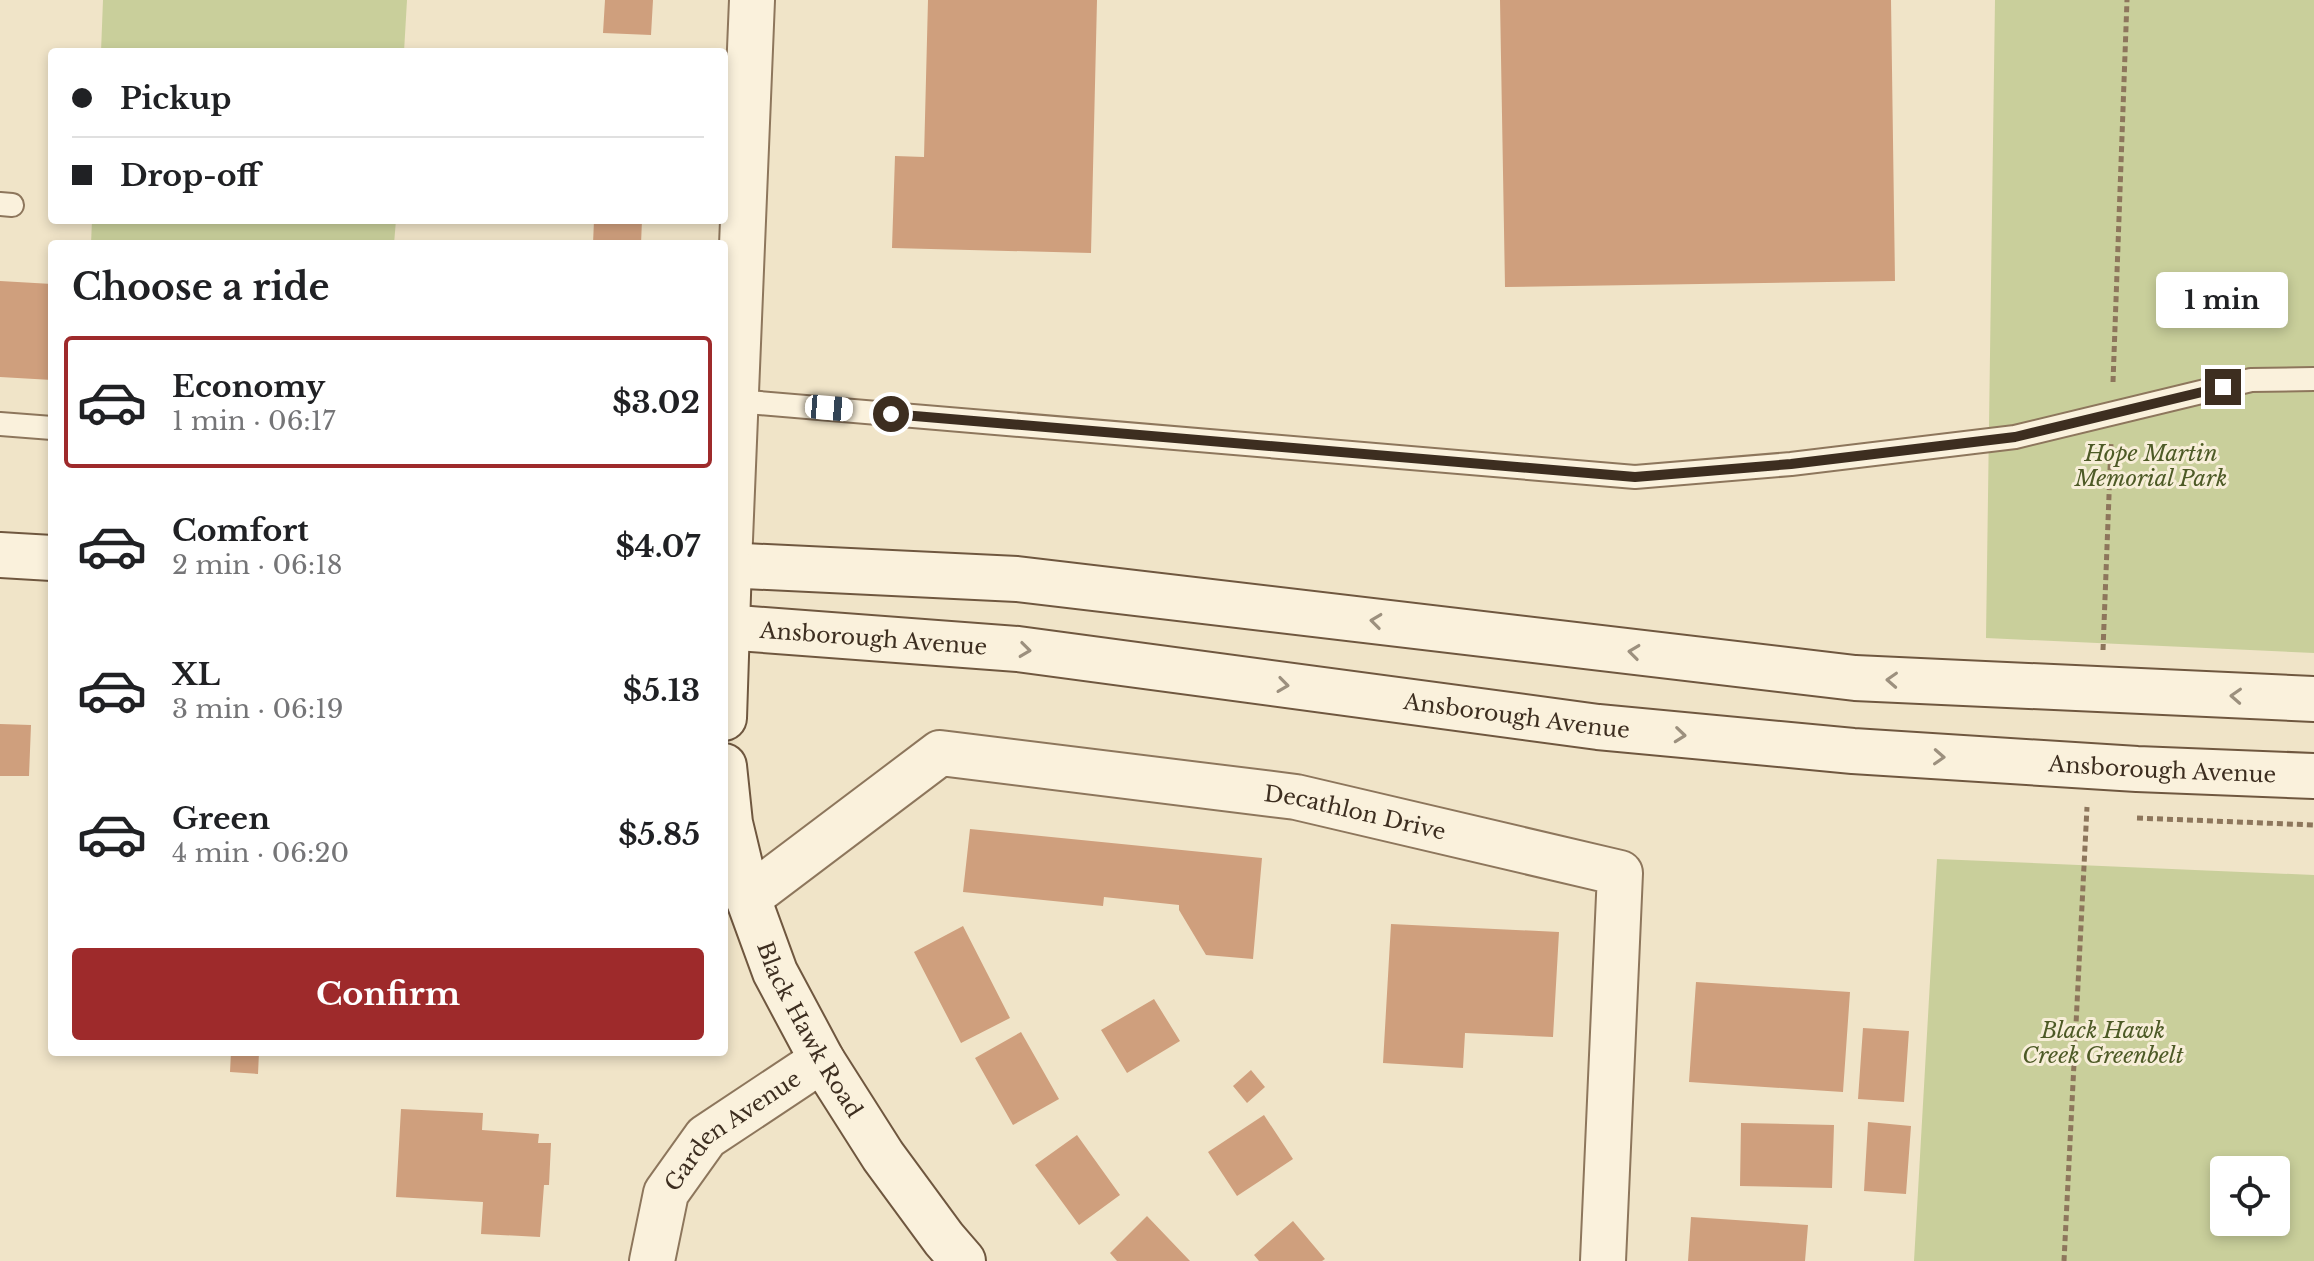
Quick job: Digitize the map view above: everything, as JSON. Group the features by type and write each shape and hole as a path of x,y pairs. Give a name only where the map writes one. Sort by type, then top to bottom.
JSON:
{"main road":[{"path":"728,514 752,0"},
{"path":"0,555 48,558"},
{"path":"728,564 1017,579 1855,678 2314,699"},
{"name":"Ansborough Avenue","path":"728,628 1018,649 1598,727 1853,751 2314,776"},
{"name":"Decathlon Drive","path":"748,898 940,753 1296,797 1620,873 1603,1261"},
{"name":"Black Hawk Road","path":"728,804 748,898 775,972 822,1060 883,1156 963,1261"},
{"name":"Garden Avenue","path":"652,1261 666,1193 706,1137 822,1060"}],"lane":[{"path":"732,415 1635,477 1791,464 2015,437 2251,380 2314,379"},
{"path":"0,424 48,428"}],"path":[{"path":"2099,689 2104,644 2127,0"},
{"path":"2064,1261 2089,766"},
{"path":"2137,818 2314,825"}],"green space":[{"path":"103,0 407,0 404,48 101,48"},
{"name":"Hope Martin Memorial Park","path":"1995,0 2314,0 2314,653 1986,638"},
{"path":"92,224 396,224 394,240 91,240"},
{"name":"Black Hawk Creek Greenbelt","path":"1937,859 2314,875 2314,1261 1914,1261"}],"building":[{"path":"605,0 653,0 651,35 603,33"},
{"path":"928,0 1097,0 1091,253 892,248 895,156 924,157"},
{"path":"1500,0 1891,0 1895,281 1505,287"},
{"path":"594,224 642,224 641,240 593,240"},
{"path":"0,281 48,284 48,380 0,377"},
{"path":"0,724 31,725 29,776 0,776"},
{"path":"970,829 1262,858 1253,959 1206,955 1179,905 1104,897 1103,906 963,892"},
{"path":"1391,924 1559,932 1553,1037 1465,1033 1463,1068 1383,1063"},
{"path":"963,926 1010,1018 961,1043 914,952"},
{"path":"1696,982 1850,992 1843,1092 1689,1082"},
{"path":"1154,999 1180,1041 1127,1073 1101,1030"},
{"path":"1863,1028 1909,1031 1904,1102 1858,1099"},
{"path":"1021,1032 1059,1099 1013,1125 975,1058"},
{"path":"231,1056 259,1056 258,1074 230,1072"},
{"path":"1251,1070 1265,1087 1247,1103 1233,1086"},
{"path":"401,1109 483,1113 482,1130 539,1134 538,1143 551,1143 549,1185 544,1185 540,1237 481,1234 483,1202 396,1197"},
{"path":"1264,1115 1293,1159 1237,1196 1208,1152"},
{"path":"1868,1122 1911,1126 1906,1194 1864,1191"},
{"path":"1741,1123 1834,1125 1832,1188 1740,1186"},
{"path":"1077,1135 1120,1195 1079,1225 1035,1165"},
{"path":"1147,1216 1190,1261 1117,1261 1110,1253"},
{"path":"1691,1217 1808,1225 1805,1261 1688,1261"},
{"path":"1293,1221 1325,1259 1259,1261 1254,1255"}],"route":[{"path":"891,414 1635,477 1791,464 2015,437 2223,387"}]}
